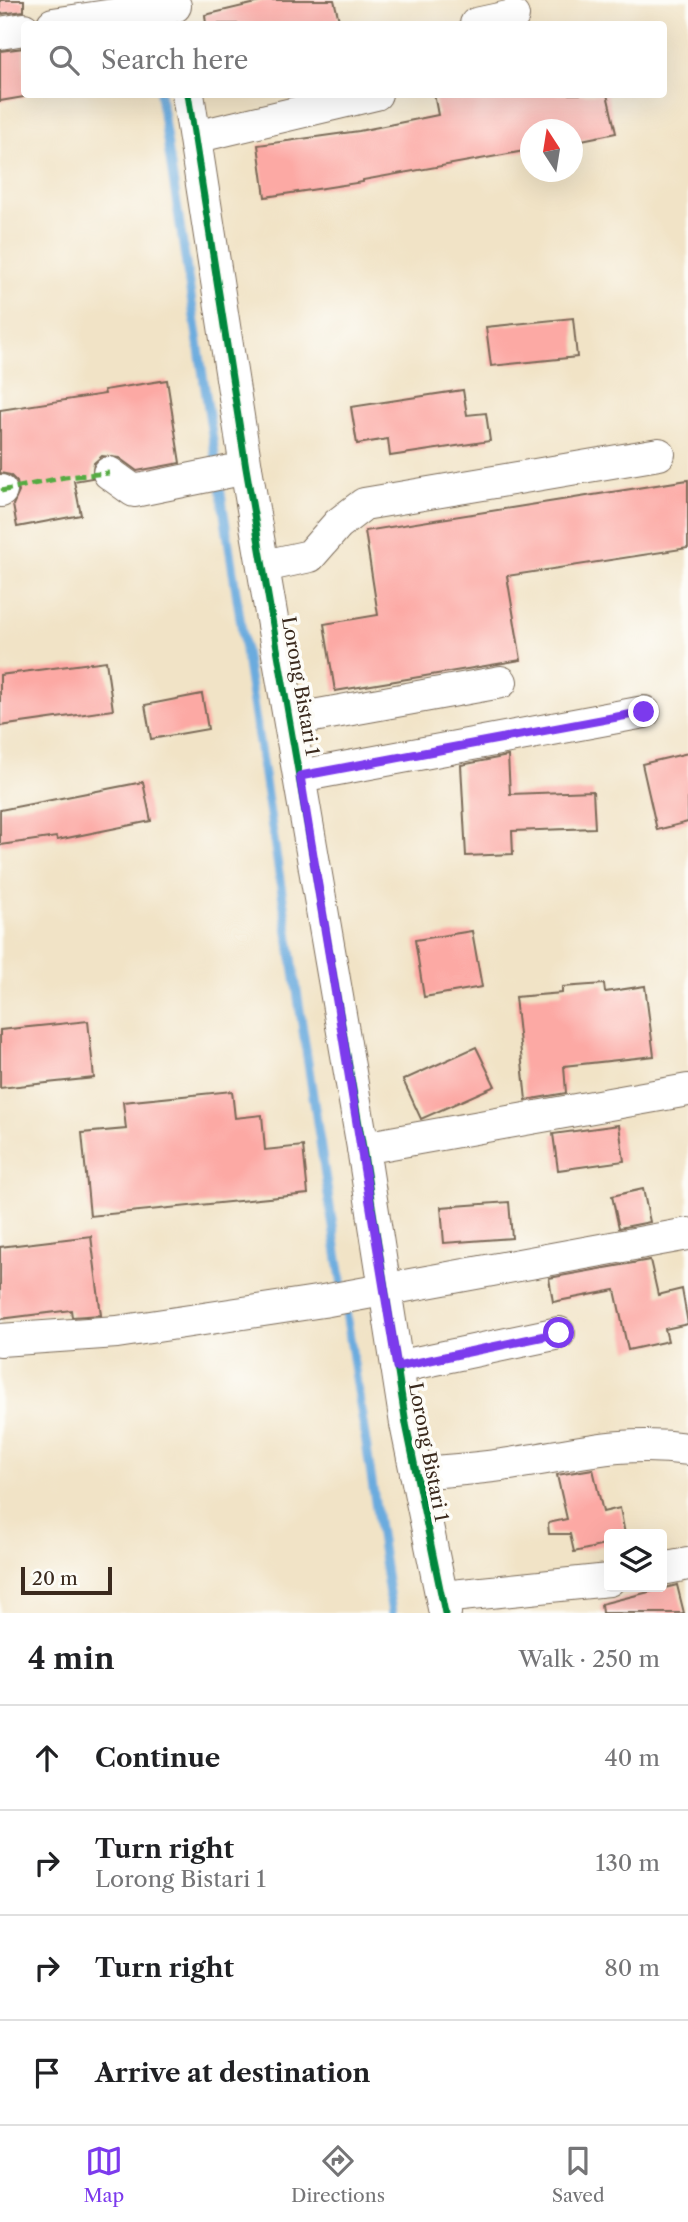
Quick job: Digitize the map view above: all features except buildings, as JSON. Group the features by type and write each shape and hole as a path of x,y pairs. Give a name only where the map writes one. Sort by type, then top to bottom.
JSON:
{"street":[{"path":"73,21 125,13 171,10"},
{"path":"490,21 513,16"},
{"path":"0,33 21,30"},
{"name":"Lorong Bistari 1","path":"189,98 237,471 264,566 363,1148 374,1292 397,1367 444,1605"},
{"path":"195,137 359,98"},
{"path":"264,566 310,556 338,524 364,504 659,454"},
{"path":"109,473 134,491 237,471"},
{"path":"291,720 501,682"},
{"path":"300,776 644,712"},
{"path":"363,1148 688,1090"},
{"path":"0,1340 117,1332 323,1301 688,1234"},
{"path":"397,1367 559,1333"},
{"path":"416,1473 502,1465 601,1447 649,1443 688,1449"},
{"path":"667,1568 688,1564"},
{"path":"444,1605 604,1581"}],"waterway":[{"path":"161,98 392,1613"}],"marked path":[{"path":"1,491 65,477 109,473"}],"cycle path":[{"path":"189,98 246,468 363,1148 406,1424 445,1613"}],"route":[{"path":"559,1333 397,1367 300,776 644,712"}]}
